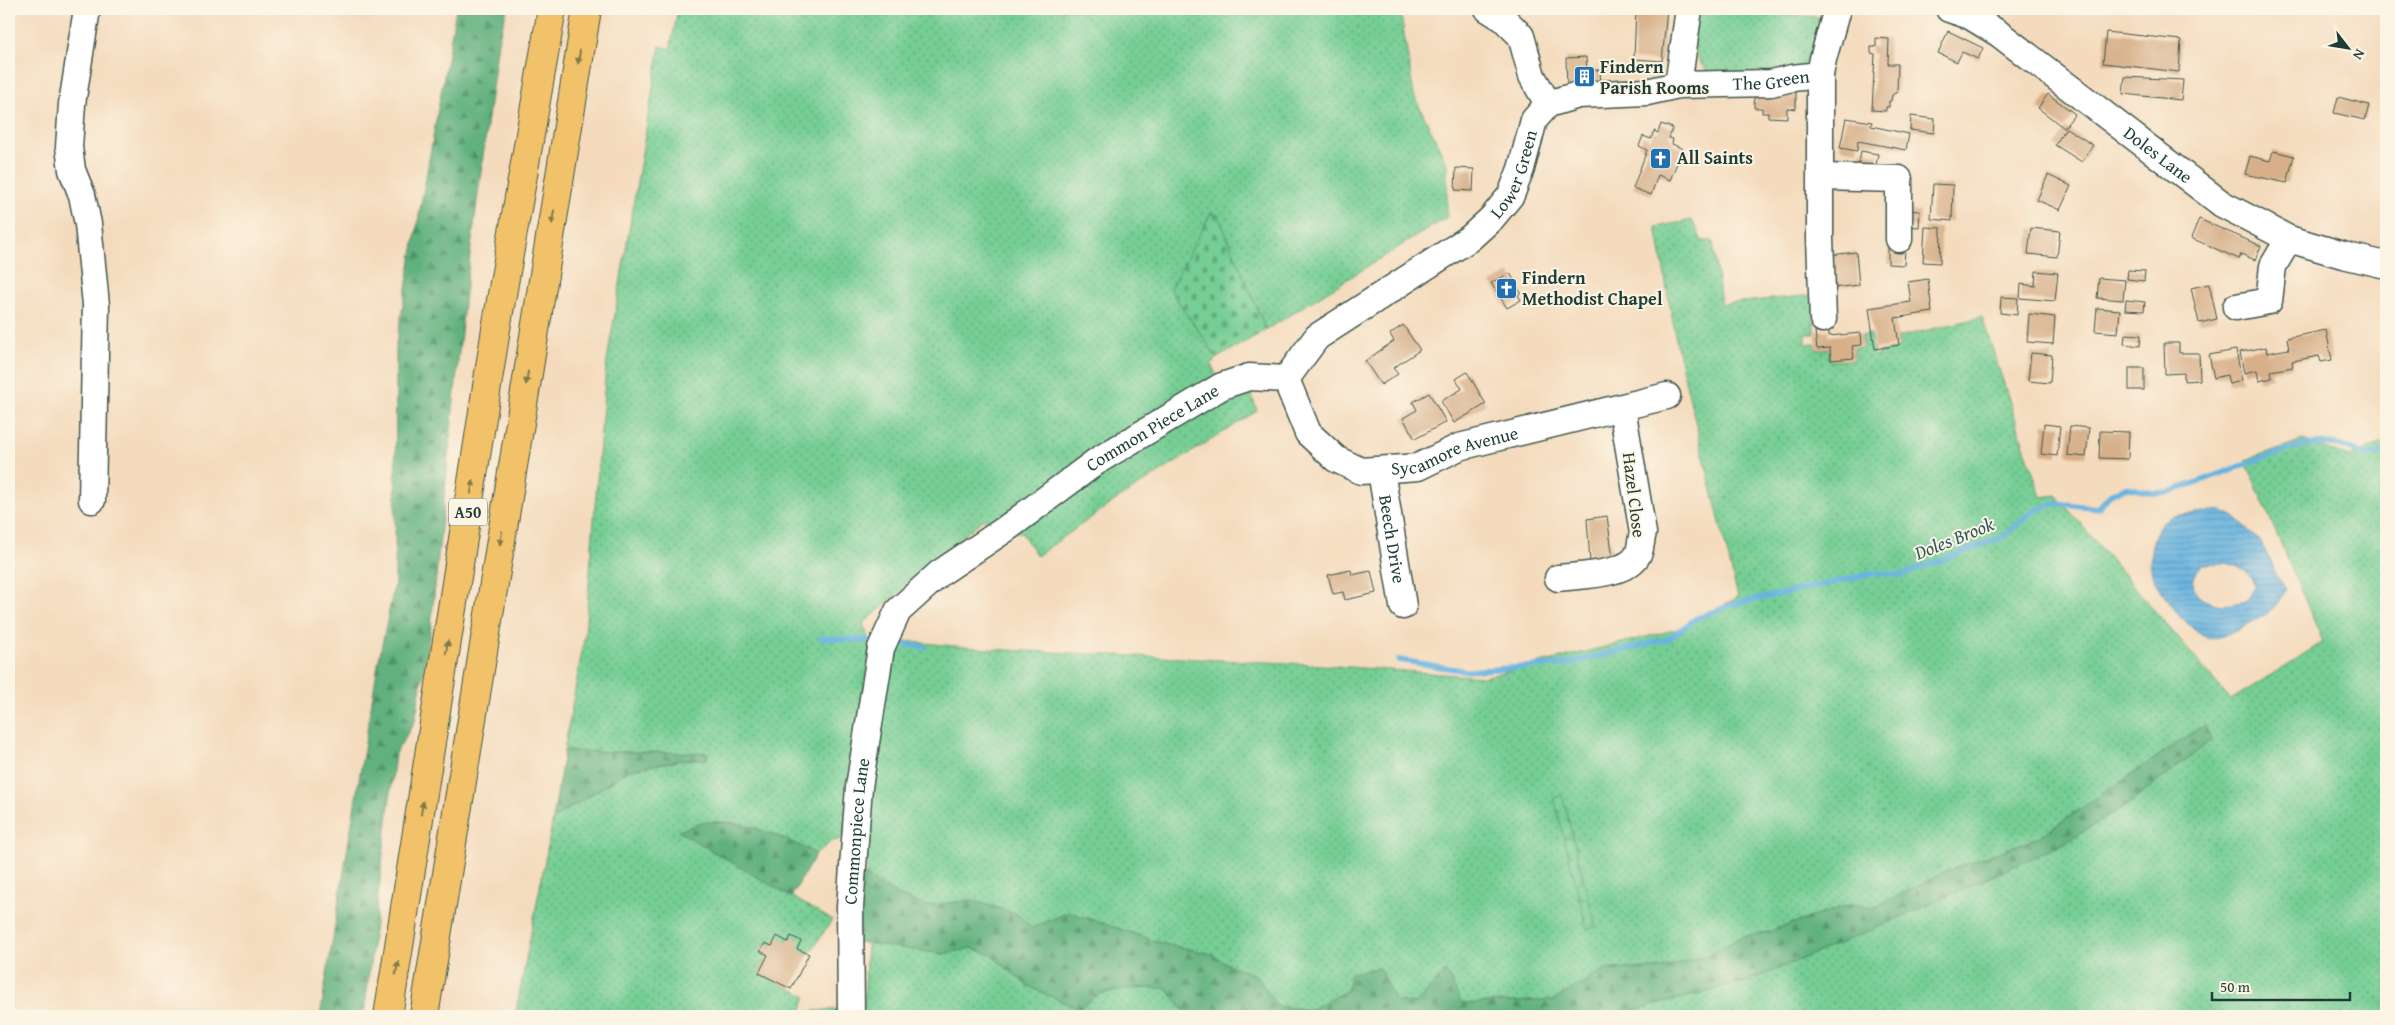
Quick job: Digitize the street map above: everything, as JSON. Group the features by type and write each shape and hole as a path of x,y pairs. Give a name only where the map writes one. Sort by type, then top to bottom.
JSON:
{"highway":[{"name":"A50","path":"388,1016 495,338 552,9"},
{"name":"A50","path":"424,1016 587,9"}],"street":[{"path":"87,9 72,104 70,147 72,170 82,195 88,224 96,305 92,500"},
{"path":"1488,9 1504,19 1521,36 1532,76 1548,104 1578,95 1647,92 1678,85 1689,9"},
{"name":"The Green","path":"1823,319 1820,233 1820,75 1822,59 1837,9"},
{"name":"Doles Lane","path":"1949,9 1970,16 1998,33 2122,118 2222,204 2289,239 2386,265"},
{"name":"The Green","path":"1678,85 1771,83 1792,78 1820,75"},
{"name":"Lower Green","path":"1286,379 1317,338 1470,238 1492,218 1511,195 1521,169 1534,120 1548,104"},
{"path":"1821,177 1899,180 1899,239"},
{"path":"2236,307 2269,300 2272,266 2289,239"},
{"name":"Common Piece Lane","path":"884,641 898,610 940,573 1007,528 1097,462 1222,386 1249,377 1286,379"},
{"name":"Sycamore Avenue","path":"1286,379 1308,433 1336,459 1361,471 1418,467 1459,447 1667,396"},
{"name":"Hazel Close","path":"1558,578 1608,572 1629,566 1639,553 1642,533 1622,408"},
{"name":"Beech Drive","path":"1381,471 1403,606"},
{"name":"Commonpiece Lane","path":"851,1016 850,907 859,787 884,641"}],"green space":[{"path":"456,9 507,9 498,42 465,294 431,626 415,721 395,754 364,1016 320,1016 378,664 395,582 396,344"},
{"path":"678,9 1400,9 1414,95 1447,164 1447,217 1266,330 1218,215 1170,289 1217,358 1211,364 1227,397 1249,387 1257,411 1116,500 1037,556 1021,532 994,531 983,519 863,624 871,643 843,838 831,842 816,854 762,830 732,823 702,824 679,831 832,920 809,954 797,949 791,936 788,942 777,937 772,946 765,943 761,951 768,955 759,973 806,996 801,1012 840,1009 840,1016 515,1016 553,819 629,770 680,760 707,759 707,753 564,751 585,634 606,367 660,46 670,49"},
{"path":"1711,9 1819,17 1818,40 1808,61 1796,70 1769,73 1711,74 1698,58 1694,43 1694,28 1697,20"},
{"path":"1211,213 1218,215 1266,330 1217,358 1170,289"},
{"path":"1692,220 1702,241 1713,241 1721,304 1814,295 1814,334 1806,334 1806,344 1815,344 1816,350 1830,349 1830,361 1854,360 1853,348 1863,347 1862,335 1870,334 1875,356 1879,356 1879,352 1899,348 1898,337 1982,317 2041,497 2056,495 2231,700 2323,642 2245,460 2303,440 2349,457 2386,441 2386,1016 1611,1016 1749,981 1851,926 1879,927 2063,844 2127,805 2212,740 2204,725 2039,837 1948,871 1873,908 1851,904 1767,932 1741,937 1709,955 1657,969 1605,969 1554,1000 1462,1004 1416,1004 1395,1001 1379,968 1348,990 1309,1010 1277,1006 1257,976 1227,964 1212,954 1164,944 1069,912 1032,928 1017,914 972,900 926,906 897,895 867,876 869,804 876,729 885,684 903,641 987,649 1309,664 1484,677 1686,627 1738,597 1678,351 1656,227"},
{"path":"2204,725 2212,740 2127,805 2063,844 1879,927 1749,981 1611,1016 1189,1016 1166,988 1135,988 1099,994 1078,1009 1028,986 991,955 971,948 943,954 850,941 853,867 897,895 926,906 972,900 1017,914 1032,928 1069,912 1164,944 1212,954 1227,964 1257,976 1277,1006 1309,1010 1348,990 1350,973 1379,968 1395,1001 1416,1004 1446,971 1462,1004 1554,1000 1605,969 1657,969 1709,955 1741,937 1767,932 1852,904 1873,908 1948,871 2039,837"},
{"path":"564,751 708,753 707,759 680,760 629,770 553,819"},
{"path":"1562,795 1596,927 1587,929 1554,798"},
{"path":"706,822 750,827 789,841 816,854 791,897 678,831"},
{"path":"867,943 943,954 971,948 991,955 1028,986 1099,994 1135,988 1166,988 1189,1016 863,1016"}],"water":[{"path":"2222,510 2234,517 2260,541 2275,574 2286,589 2279,602 2255,621 2219,637 2209,638 2202,636 2194,630 2160,590 2152,574 2151,551 2155,535 2163,522 2169,518","holes":["2225,563 2248,573 2255,587 2247,601 2220,605 2201,598 2194,589 2194,577 2202,564"]}],"building":[{"path":"1636,9 1667,9 1662,61 1634,59"},
{"path":"1948,31 1983,48 1978,59 1962,52 1957,62 1938,53"},
{"path":"2106,32 2181,40 2179,72 2103,63"},
{"path":"1876,38 1889,39 1888,64 1898,64 1897,92 1892,95 1886,111 1872,110 1875,54 1871,53 1871,47 1876,47"},
{"name":"Findern Parish Rooms","path":"1586,57 1587,71 1600,70 1601,84 1567,86 1566,58"},
{"path":"2125,77 2183,80 2181,100 2123,94"},
{"path":"1755,90 1796,92 1796,109 1787,108 1787,118 1768,117 1768,113 1762,113 1762,108 1754,108"},
{"path":"2048,94 2075,114 2064,128 2038,108"},
{"path":"2338,97 2369,105 2365,120 2334,113"},
{"path":"1911,116 1935,119 1934,133 1910,130"},
{"path":"1846,118 1872,122 1871,126 1909,134 1906,150 1858,141 1857,151 1840,148"},
{"name":"All Saints","path":"1661,124 1673,128 1669,138 1673,139 1672,144 1683,149 1670,180 1658,175 1651,195 1633,188 1647,150 1639,146 1643,136 1651,139 1654,131 1658,133"},
{"path":"2066,128 2093,145 2082,162 2055,145"},
{"path":"1861,151 1878,154 1875,171 1858,168"},
{"path":"2273,151 2294,156 2287,183 2245,174 2250,156 2270,161"},
{"path":"1456,168 1474,169 1473,191 1455,190"},
{"path":"2048,175 2071,186 2060,210 2037,200"},
{"path":"1933,184 1953,185 1952,221 1931,219"},
{"path":"1905,210 1920,211 1919,227 1904,226"},
{"path":"2199,219 2261,246 2255,260 2241,254 2239,259 2191,238"},
{"path":"1925,227 1941,228 1940,263 1923,262"},
{"path":"2031,228 2060,231 2057,257 2028,254"},
{"path":"1888,248 1905,248 1904,265 1888,264"},
{"path":"1856,252 1859,285 1833,288 1830,255"},
{"path":"2128,270 2145,271 2144,281 2127,279"},
{"path":"2036,271 2058,273 2055,301 2020,298 2021,284 2035,286"},
{"name":"Findern Methodist Chapel","path":"1510,273 1521,293 1518,295 1521,300 1507,308 1491,283"},
{"path":"2099,278 2125,280 2123,300 2097,298"},
{"path":"1928,279 1932,312 1895,318 1899,345 1875,349 1869,308 1911,302 1908,282"},
{"path":"2209,284 2217,319 2199,323 2191,288"},
{"path":"2001,297 2018,298 2017,315 2000,313"},
{"path":"2126,300 2145,302 2144,311 2125,310"},
{"path":"2097,308 2120,310 2118,333 2095,331"},
{"path":"2029,314 2055,317 2053,344 2027,342"},
{"path":"1403,325 1420,350 1393,368 1398,374 1381,385 1365,361 1394,341 1390,334"},
{"path":"1829,330 1829,336 1861,333 1862,345 1852,346 1854,358 1831,360 1830,348 1817,349 1815,331"},
{"path":"2326,330 2332,360 2321,362 2319,356 2292,361 2293,367 2271,371 2272,378 2259,381 2257,370 2244,373 2240,352 2266,347 2267,353 2289,349 2287,338"},
{"path":"2125,334 2141,335 2140,346 2124,344"},
{"path":"2164,343 2179,343 2179,353 2199,353 2200,380 2184,381 2184,373 2165,374"},
{"path":"2236,350 2242,381 2229,384 2227,375 2214,378 2209,355"},
{"path":"2031,353 2052,355 2050,383 2028,381"},
{"path":"2129,368 2144,368 2144,390 2129,390"},
{"path":"1467,372 1486,404 1454,423 1441,401 1462,389 1456,379"},
{"path":"1429,393 1446,422 1415,439 1403,418 1417,410 1413,402"},
{"path":"2044,424 2060,426 2057,456 2041,454"},
{"path":"2070,426 2089,428 2086,457 2067,455"},
{"path":"2100,431 2129,432 2128,459 2099,458"},
{"path":"1607,516 1613,559 1590,562 1587,519"},
{"path":"1351,570 1352,575 1371,571 1376,593 1345,600 1343,592 1333,594 1328,575"},
{"path":"777,936 788,942 791,936 801,941 797,949 809,954 791,989 759,973 768,955 760,951 765,943 772,946"}],"waterway":[{"name":"Doles Brook","path":"1399,660 1467,671 1567,664 1668,639 1695,619 1731,605 1875,573 1902,575 2003,537 2033,511 2056,503 2098,508 2110,495 2126,487 2152,493 2169,492 2279,452 2310,444 2338,445 2365,454 2378,454 2386,451"},
{"path":"821,638 878,641"},
{"path":"890,642 925,647"}],"place":[{"name":"Findern Parish Rooms","path":"1584,77"},
{"name":"All Saints","path":"1661,158"},
{"name":"Findern Methodist Chapel","path":"1506,288"}]}
